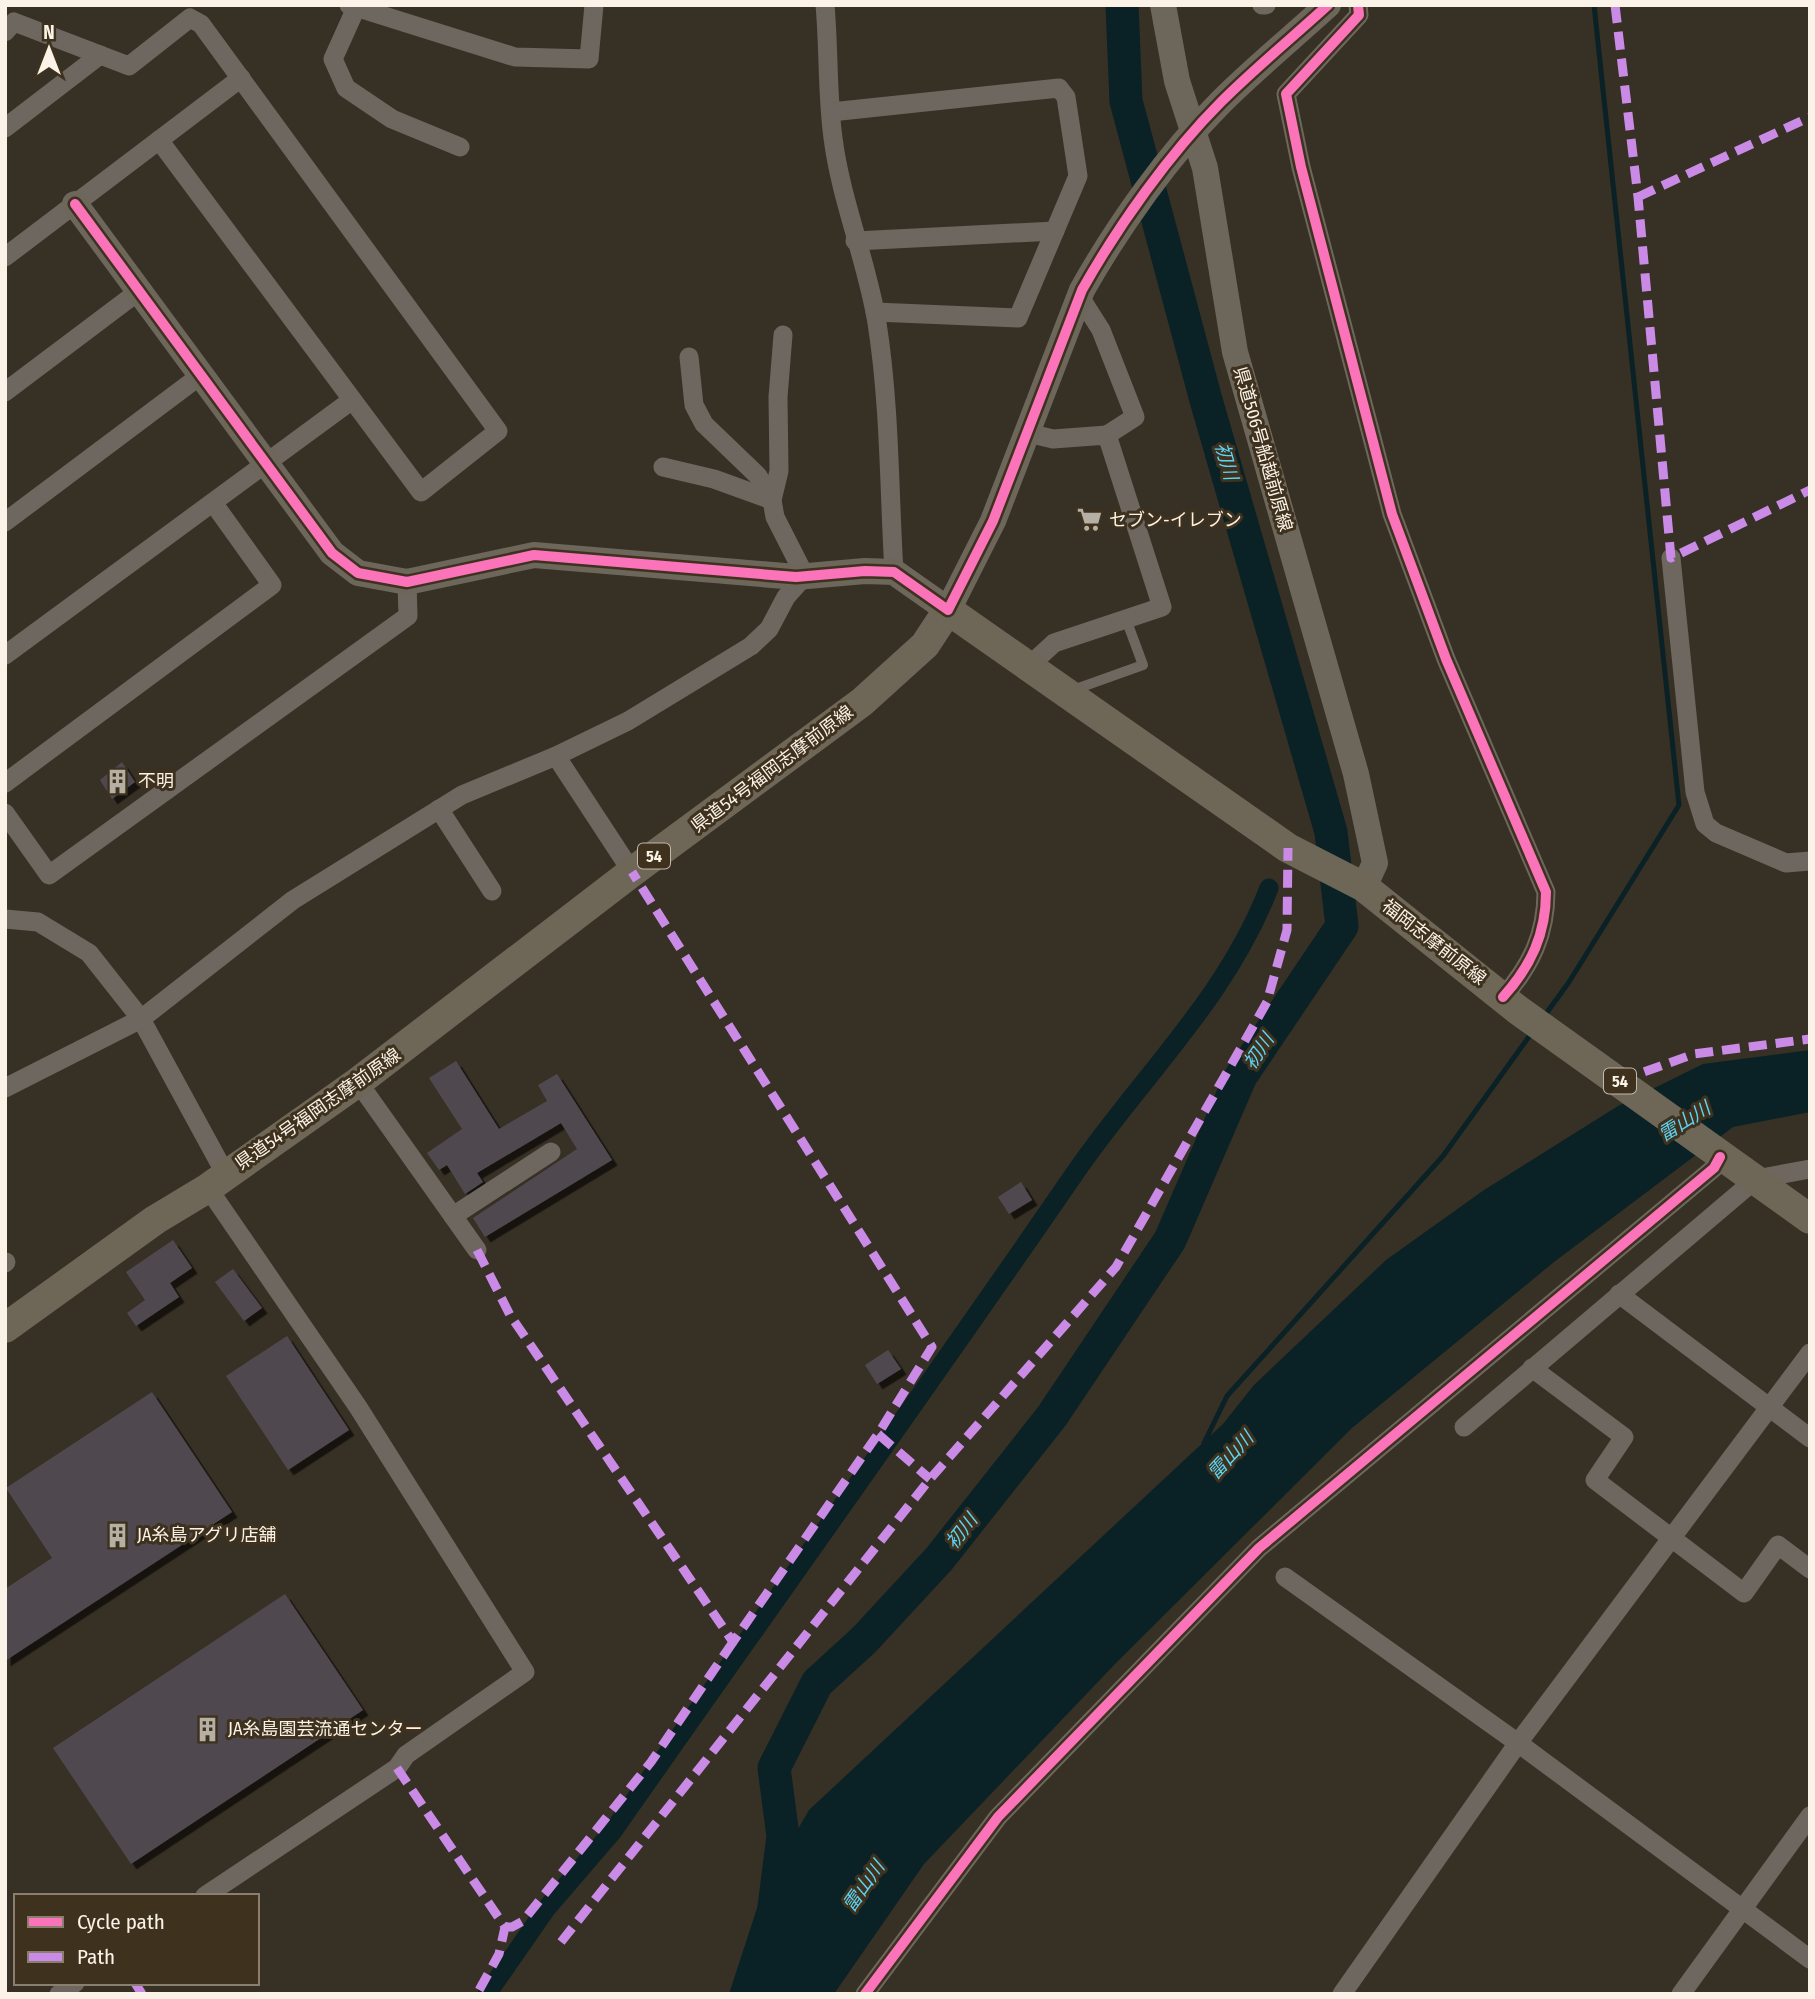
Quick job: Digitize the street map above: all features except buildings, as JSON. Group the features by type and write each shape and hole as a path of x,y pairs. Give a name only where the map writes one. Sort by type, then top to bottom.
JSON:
{"main road":[{"name":"54","path":"948,610 1066,693"},
{"name":"県道54号福岡志摩前原線","path":"5,1328 155,1220 217,1181 358,1082 632,872 862,702 925,645 948,610"},
{"name":"福岡志摩前原線","path":"1066,693 1289,848 1364,887 1511,1003 1720,1157 1756,1179 1810,1219"}],"street":[{"path":"460,147 392,120 346,88 333,59 352,7 515,57 589,59 594,5"},
{"path":"825,5 831,112 842,186 875,313 891,479 894,572"},
{"name":"県道506号船越前原線","path":"1163,5 1186,144 1205,168 1235,352 1356,774 1375,863 1364,887"},
{"path":"75,204 332,552 358,573 407,582 534,555 805,576 865,571 894,572 948,610 993,521 1081,294 1127,216 1220,103 1328,5"},
{"path":"1358,5 1359,15 1286,94 1301,167 1392,514 1446,659 1546,892 1542,934 1511,1003"},
{"path":"5,33 15,22 129,66 190,18 201,24 498,431 421,492 159,140"},
{"path":"5,128 100,55"},
{"path":"5,257 241,78"},
{"path":"831,112 1059,88 1066,97 1077,176 1018,318 875,313"},
{"path":"855,241 1055,231"},
{"path":"5,392 139,291"},
{"path":"1028,433 1053,439 1107,435 1135,417 1101,330 1081,294"},
{"path":"772,500 779,471 778,397 783,335"},
{"path":"689,357 694,405 704,424 758,476 772,500 775,517 805,576"},
{"path":"5,522 201,375"},
{"path":"5,655 352,400"},
{"path":"1028,667 1054,643 1162,607 1107,435"},
{"path":"663,467 714,479 772,500"},
{"path":"5,783 272,585 214,504"},
{"path":"1671,558 1695,792 1705,824 1716,833 1786,863 1810,861"},
{"path":"5,1088 141,1019 293,900 462,795 556,756 628,721 751,646 769,629 786,597 805,576"},
{"path":"5,813 49,875 408,617 407,582"},
{"path":"556,756 632,872"},
{"path":"439,809 492,891"},
{"path":"5,919 38,922 89,953 141,1019 217,1181 525,1672 406,1755 397,1768 208,1894"},
{"path":"358,1082 477,1250"},
{"path":"453,1216 551,1152"},
{"path":"865,1994 999,1817 1259,1548 1714,1168 1720,1157"},
{"path":"1464,1427 1756,1179 1810,1169"},
{"path":"1619,1294 1810,1438"},
{"path":"1342,1994 1518,1743 1810,1353"},
{"path":"1532,1368 1624,1437 1595,1480 1674,1537 1744,1593 1778,1545 1810,1569"},
{"path":"1284,1577 1518,1743 1810,1959"},
{"path":"1681,1994 1810,1816"}],"lane":[{"path":"1066,693 1143,665 1126,619"}],"water":[{"name":"雷山川","path":"1810,1050 1810,1112 1733,1127 1554,1262 1352,1428 1116,1663 924,1864 834,1994 729,1994 763,1890 809,1810 1223,1424 1254,1385 1386,1260 1484,1190 1618,1106 1703,1064"}],"waterway":[{"name":"初川","path":"763,1994 783,1836 774,1768 817,1683 864,1640 939,1559 1052,1416 1170,1240 1241,1076 1342,926 1331,832 1206,400 1126,101 1122,5"},
{"path":"1543,1018 1569,982 1679,805 1594,5"},
{"path":"487,1994 546,1909 613,1831 1075,1173 1206,1002 1230,966 1269,888"},
{"path":"1204,1443 1227,1396 1443,1156 1533,1031"}],"marked path":[{"path":"1615,5 1638,197 1671,558 1810,490"},
{"path":"1638,197 1810,117"},
{"path":"561,1942 930,1479 1116,1267 1267,1002 1287,930 1288,848"},
{"path":"477,1250 510,1315 733,1642 878,1434 932,1347 632,872"},
{"path":"1619,1081 1694,1054 1810,1039"},
{"path":"878,1434 930,1479"},
{"path":"505,1927 512,1927 523,1921 651,1762 733,1642"},
{"path":"397,1768 505,1927 499,1954 477,1994"},
{"path":"136,1985 142,1994"}],"cycle path":[{"path":"75,204 332,553 358,573 407,582 534,555 796,577 865,571 894,572 948,610 993,521 1082,290 1112,241 1164,167 1202,122 1247,77 1328,5"},
{"path":"1358,5 1359,15 1286,94 1301,167 1392,514 1446,659 1546,892 1543,922 1535,949 1522,973 1503,997"},
{"path":"865,1994 998,1817 1259,1548 1714,1168 1720,1157"}],"place":[{"name":"セブン-イレブン","path":"1089,520"},
{"name":"不明","path":"118,781"},
{"name":"JA糸島アグリ店舗","path":"117,1535"},
{"name":"JA糸島園芸流通センター","path":"208,1729"}]}
